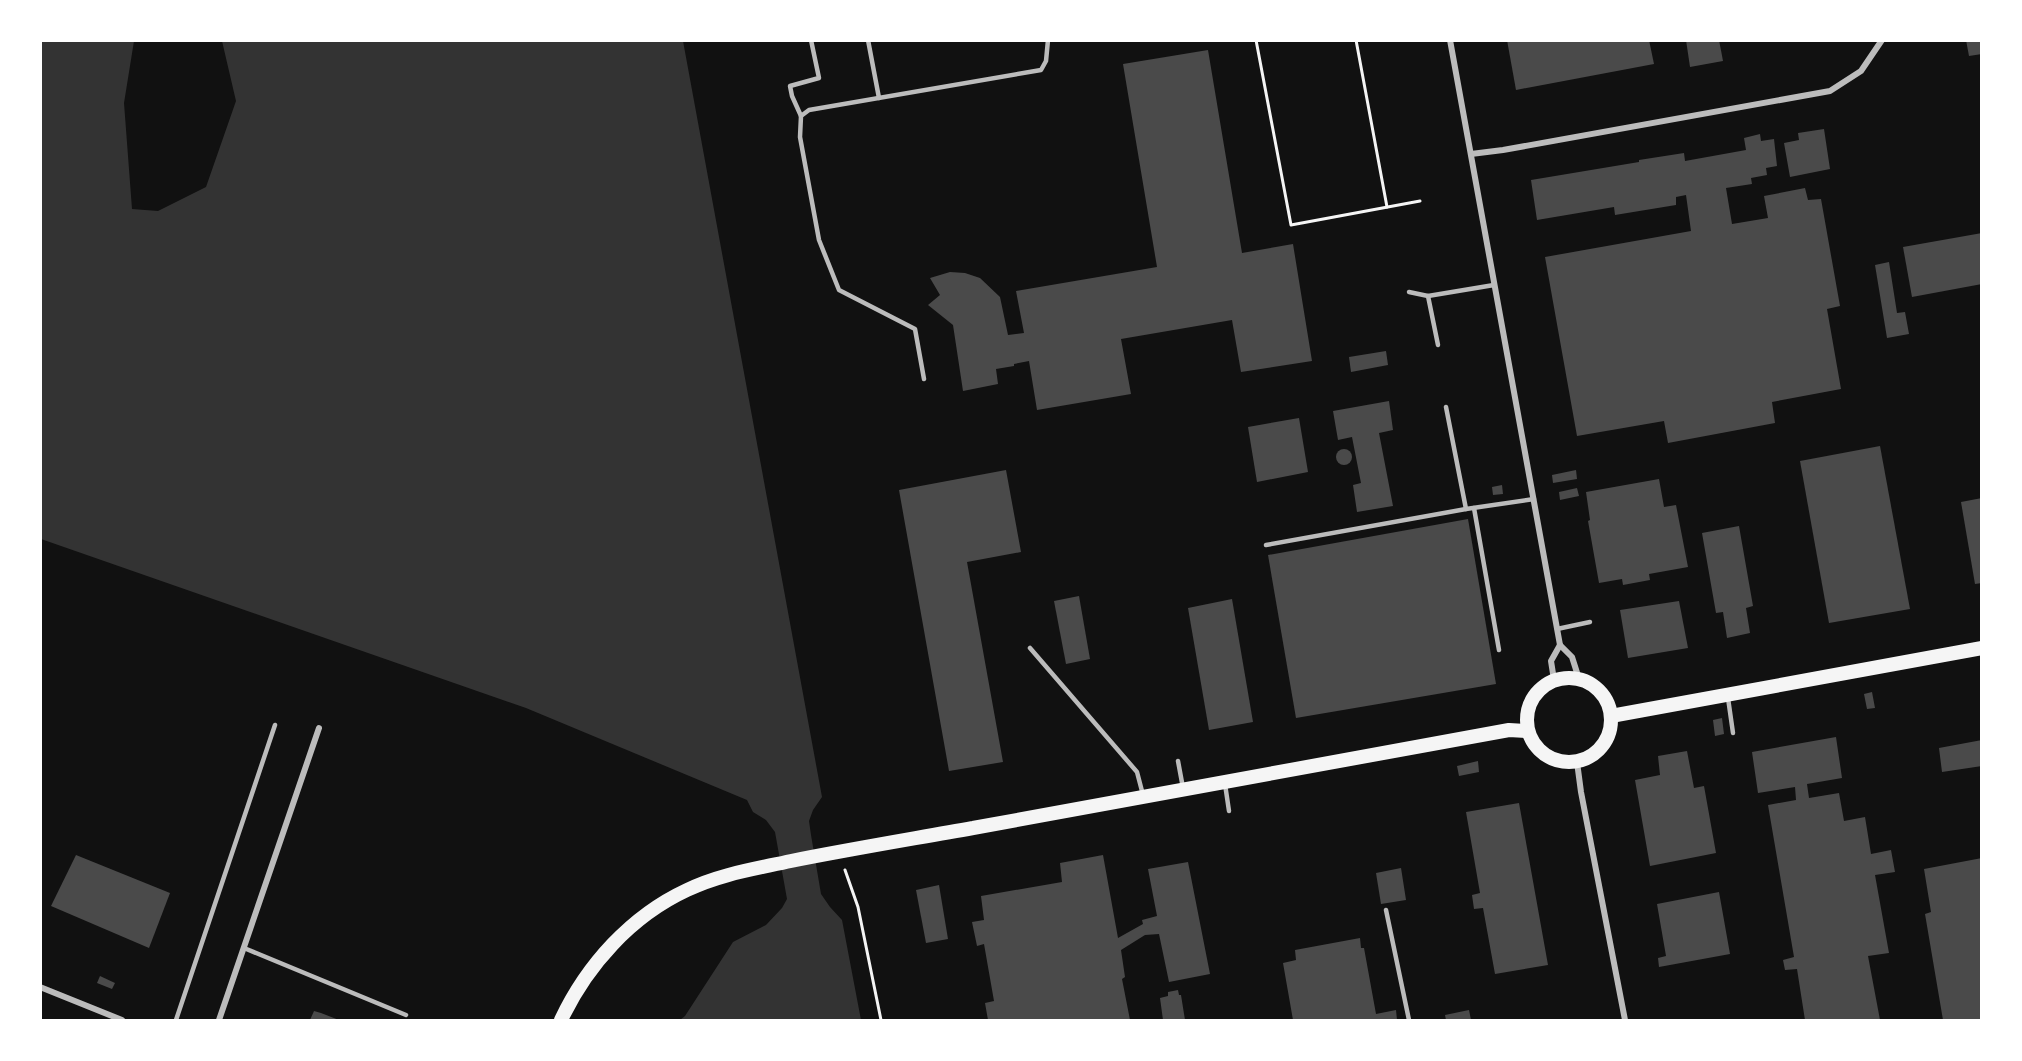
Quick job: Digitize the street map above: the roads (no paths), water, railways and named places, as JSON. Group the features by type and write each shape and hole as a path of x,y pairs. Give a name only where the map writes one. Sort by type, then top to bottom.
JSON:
{"main road":[{"path":"1611,716 1982,648"},
{"path":"1579,679 1591,684 1601,692 1608,703 1611,716 1606,740 1599,750 1577,762 1552,759 1533,743 1526,718 1528,706 1543,686 1554,680 1579,679"},
{"path":"561,1020 587,974 612,944 647,914 685,891 723,875 834,852 1225,784 1509,730 1528,731"}],"street":[{"path":"1450,40 1560,645 1572,657 1579,679"},
{"path":"1471,154 1830,91 1861,71 1882,40"},
{"path":"1554,680 1551,661 1560,645"},
{"path":"219,1020 319,728"},
{"path":"1577,762 1625,1020"},
{"path":"40,987 122,1020"}],"lane":[{"path":"811,40 819,78 790,86 801,116 800,137 819,240 839,290 915,329 924,379"},
{"path":"868,40 879,98"},
{"path":"801,116 809,110 1041,70 1046,61 1048,40"},
{"path":"1409,292 1428,296 1494,285"},
{"path":"1428,296 1438,345"},
{"path":"1446,407 1466,509"},
{"path":"1266,545 1534,499"},
{"path":"1474,508 1499,650"},
{"path":"1557,629 1590,622"},
{"path":"1030,648 1137,772 1144,798"},
{"path":"1728,695 1733,733"},
{"path":"176,1020 275,725"},
{"path":"1178,761 1184,791"},
{"path":"1225,784 1229,811"},
{"path":"1386,910 1409,1020"},
{"path":"244,948 406,1015"}]}
